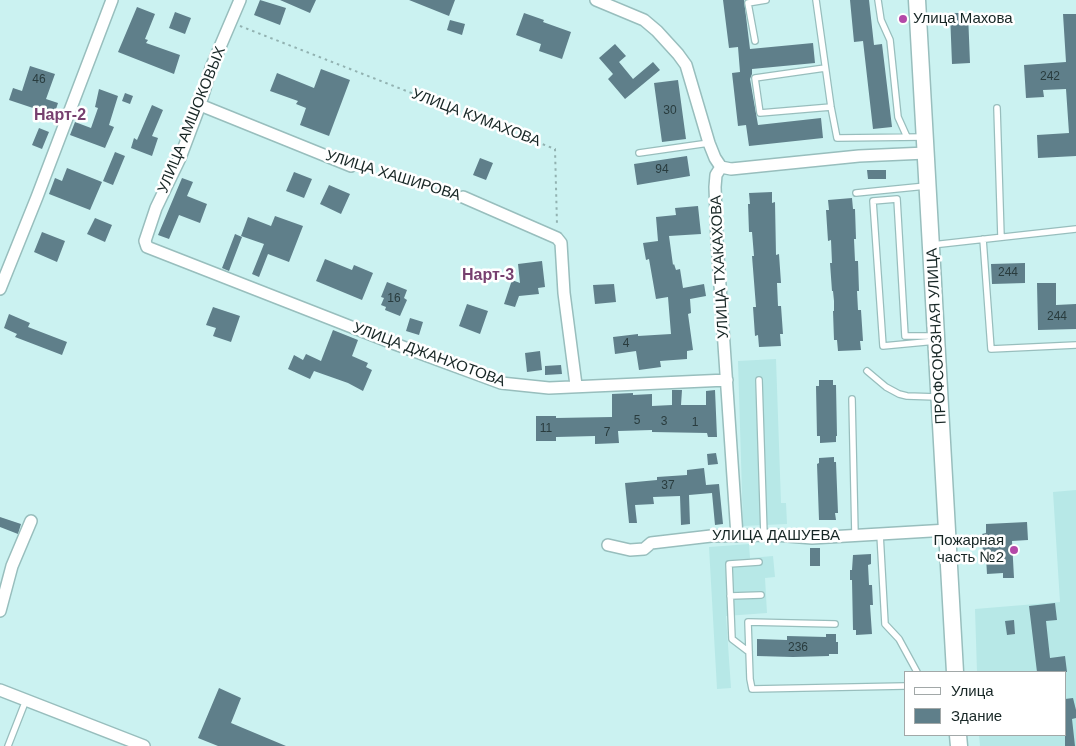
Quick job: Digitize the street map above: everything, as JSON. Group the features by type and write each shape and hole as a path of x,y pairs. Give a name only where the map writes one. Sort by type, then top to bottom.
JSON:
{"street":[{"path":"0,289 38,196 112,0"},
{"name":"УЛИЦА АМШОКОВЫХ","path":"145,241 156,208 180,158 200,105 211,68 240,0"},
{"path":"596,0 644,20 678,54 686,65 715,158 721,167 731,169 858,156 925,145"},
{"name":"ПРОФСОЮЗНАЯ УЛИЦА","path":"917,0 955,671"},
{"name":"УЛИЦА ХАШИРОВА","path":"200,105 351,166"},
{"name":"УЛИЦА ТХАКАХОВА","path":"721,167 716,175 715,187 727,380"},
{"name":"УЛИЦА ХАШИРОВА","path":"463,197 557,238"},
{"path":"557,238 561,243 564,293 576,385"},
{"name":"УЛИЦА ДЖАНХОТОВА","path":"145,241 147,248 395,344 501,382 549,388 576,385 727,380"},
{"path":"727,380 737,536"},
{"path":"0,611 12,566 31,521"},
{"name":"УЛИЦА ДАШУЕВА","path":"608,545 630,550 644,549 651,543 710,536 764,535 812,538 948,530"},
{"path":"0,690 144,746"}],"lane":[{"path":"755,41 748,3 766,0"},
{"path":"816,0 837,138 907,137 925,145"},
{"path":"878,0 881,20 890,40 898,117 907,137"},
{"path":"825,68 755,78 760,113 831,107"},
{"path":"997,108 1001,236"},
{"path":"639,153 710,143"},
{"path":"856,193 928,186"},
{"path":"897,199 905,336 937,339 883,346 873,202 897,199"},
{"path":"932,245 1076,229"},
{"path":"983,238 991,350 1076,345"},
{"path":"867,371 886,387 899,394 912,397 940,397"},
{"path":"759,380 764,535"},
{"path":"852,399 856,535"},
{"path":"880,534 885,624 900,639 916,671"},
{"path":"749,652 732,639 729,564 759,562"},
{"path":"730,596 761,595"},
{"path":"835,624 748,622 752,689 904,686"},
{"path":"8,746 26,700"}],"path":[{"name":"УЛИЦА КУМАХОВА","path":"231,23 555,149 557,238"},
{"name":"УЛИЦА ХАШИРОВА","path":"351,166 463,197"}],"shaded area":[{"path":"776,359 781,503 786,503 787,524 743,526 738,361"},
{"path":"1076,490 1076,746 980,746 979,736 1066,736 1066,671 977,671 975,609 1060,602 1053,492"},
{"path":"749,544 750,558 773,556 775,577 765,578 767,613 726,616 731,688 717,689 709,547"}],"building":[{"path":"260,0 286,8 280,25 254,15"},
{"path":"280,0 316,0 310,13"},
{"path":"409,0 455,0 449,16"},
{"path":"723,0 744,0 750,49 813,43 815,63 752,69 750,79 758,125 821,118 823,138 749,146 746,125 738,126 732,73 740,72 738,47 729,48"},
{"path":"850,0 869,0 874,45 882,44 892,127 873,129 863,41 854,42"},
{"path":"137,7 155,14 145,39 148,40 146,43 180,55 174,74 118,52"},
{"path":"175,12 191,18 185,34 169,28"},
{"path":"524,13 571,32 562,59 539,51 541,44 516,35"},
{"path":"950,13 968,13 970,63 952,64"},
{"path":"1063,14 1076,14 1076,156 1038,158 1037,135 1069,133 1066,89 1043,90 1044,97 1026,98 1024,65 1066,62"},
{"path":"450,20 465,24 462,35 447,30"},
{"path":"615,44 626,56 619,62 633,79 653,62 660,70 625,99 608,79 613,74 599,58"},
{"path":"30,66 55,74 46,99 58,103 54,115 9,100 13,88 22,91"},
{"path":"321,69 350,80 329,136 300,125 306,108 296,104 298,101 270,91 277,73 314,88"},
{"path":"678,80 686,139 662,142 654,83"},
{"path":"99,89 118,96 109,125 114,127 105,148 70,135 75,122 91,128 98,108 95,107"},
{"path":"125,93 133,96 130,104 122,101"},
{"path":"152,105 163,110 152,136 158,138 152,156 131,148 134,138 137,140"},
{"path":"39,128 49,132 42,149 32,145"},
{"path":"115,152 125,156 113,185 103,181"},
{"path":"687,156 690,176 637,185 634,164"},
{"path":"480,158 493,163 486,180 473,175"},
{"path":"67,168 102,182 90,210 49,194 55,178 62,181"},
{"path":"867,170 886,170 886,179 868,179"},
{"path":"294,172 312,179 304,198 286,191"},
{"path":"182,178 193,182 187,196 207,204 200,223 179,215 169,239 158,235"},
{"path":"329,185 350,194 341,214 320,204"},
{"path":"772,192 772,203 775,202 776,255 779,254 781,283 777,283 778,306 781,306 783,334 780,334 781,346 759,347 758,335 755,336 753,307 756,307 752,256 754,256 752,232 749,232 748,204 750,204 749,193"},
{"path":"852,198 853,209 855,209 855,261 858,261 858,310 861,310 863,341 860,341 861,350 838,351 837,340 834,340 834,301 830,263 832,263 831,240 828,241 826,210 829,210 828,200"},
{"path":"698,206 701,234 669,236 673,265 676,270 680,269 683,288 704,284 706,296 690,299 691,313 688,314 693,350 687,351 687,359 660,361 661,367 639,370 636,351 615,354 613,337 638,334 638,336 671,334 668,297 656,299 649,259 646,260 643,243 658,241 656,217 676,215 675,208"},
{"path":"275,216 303,226 289,262 268,254 259,277 252,274 264,244 241,236 248,217 271,226"},
{"path":"95,218 112,225 105,242 87,234"},
{"path":"42,232 65,241 57,262 34,252"},
{"path":"235,234 242,237 229,271 222,268"},
{"path":"325,259 352,270 354,265 373,273 362,300 316,281"},
{"path":"542,261 545,287 538,288 539,294 519,296 515,307 504,304 512,280 520,283 518,264"},
{"path":"1025,263 1025,283 992,284 991,264"},
{"path":"387,282 407,290 404,298 407,300 400,316 385,310 386,307 381,305 384,298 381,297"},
{"path":"1037,283 1056,283 1056,305 1076,304 1076,329 1038,330"},
{"path":"614,284 616,302 595,304 593,285"},
{"path":"467,304 488,311 480,334 459,326"},
{"path":"213,307 240,316 231,342 213,336 216,328 206,325"},
{"path":"9,314 30,323 28,327 67,342 62,355 15,337 17,334 4,328"},
{"path":"410,318 423,322 419,335 406,331"},
{"path":"333,330 358,340 352,356 368,363 366,367 372,370 363,391 348,383 314,371 310,379 288,369 294,355 303,360 306,354 321,361"},
{"path":"540,351 542,370 527,372 525,353"},
{"path":"561,365 562,374 545,375 545,366"},
{"path":"819,380 833,380 833,385 836,385 836,442 820,443 820,436 817,436 816,386 819,386"},
{"path":"672,390 682,390 681,405 706,405 706,391 715,390 717,437 708,437 707,433 652,432 652,430 618,431 619,443 595,444 595,436 556,437 556,441 536,441 536,416 556,416 556,418 612,417 612,394 652,394 652,406 672,405"},
{"path":"716,453 718,464 708,465 707,454"},
{"path":"834,457 834,462 836,462 838,513 835,513 836,520 819,520 817,464 819,463 819,458"},
{"path":"704,468 706,485 719,484 723,524 715,525 712,493 689,495 690,524 681,525 680,496 653,497 654,504 635,505 637,523 629,523 625,483 657,480 657,477 687,475 687,470"},
{"path":"0,517 21,524 18,534 0,527"},
{"path":"1027,522 1028,540 1012,541 1014,578 1003,578 1003,573 987,574 986,557 983,557 982,534 986,533 986,524"},
{"path":"810,548 820,548 820,566 810,566"},
{"path":"871,554 871,564 868,565 869,585 872,585 873,605 870,605 872,634 856,635 856,630 853,630 850,570 852,570 853,555"},
{"path":"1055,603 1057,620 1046,621 1050,658 1065,656 1067,672 1037,671 1029,606"},
{"path":"1014,620 1015,634 1007,635 1005,621"},
{"path":"826,634 836,634 838,654 793,657 757,656 757,639 787,640 787,636 826,637"},
{"path":"219,688 241,698 231,723 286,746 218,746 198,738"},
{"path":"1073,698 1076,710 1076,718 1072,719 1075,746 1065,746 1066,699"}],"place":[{"name":"Улица Махова","path":"903,19"},
{"name":"Пожарная часть №2","path":"1014,550"}],"district":[{"name":"Нарт-2","path":"60,116"},
{"name":"Нарт-3","path":"488,276"}]}
